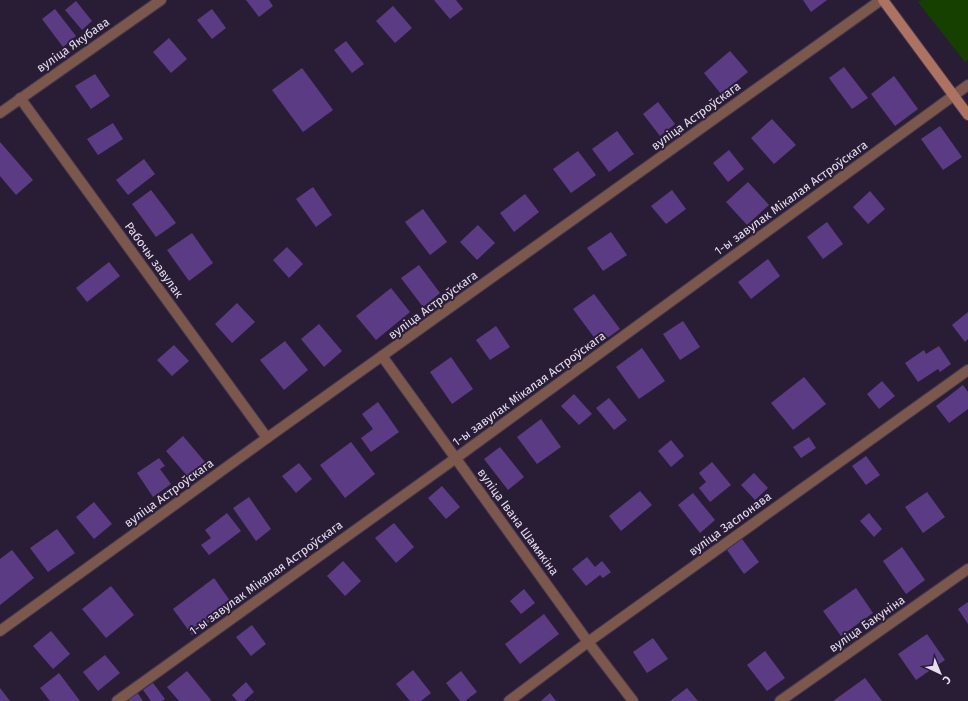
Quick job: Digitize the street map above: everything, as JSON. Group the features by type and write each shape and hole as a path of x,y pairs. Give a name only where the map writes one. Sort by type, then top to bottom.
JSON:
{"street":[{"name":"вуліца Якубава","path":"0,113 161,0"},
{"path":"882,0 968,115"},
{"name":"вуліца Астроўскага","path":"0,631 267,438 882,0"},
{"path":"954,96 968,85"},
{"name":"1-ы завулак Мікалая Астроўскага","path":"117,701 456,458 954,96"},
{"name":"Рабочы завулак","path":"20,98 267,438"},
{"name":"вуліца Івана Шамякіна","path":"382,356 588,642 633,701"},
{"name":"вуліца Заслонава","path":"509,701 588,642 968,370"},
{"name":"вуліца Бакуніна","path":"780,701 968,569"}],"green space":[{"path":"922,0 968,0 968,60 965,62 918,2"}],"building":[{"path":"246,0 269,0 273,6 259,17"},
{"path":"434,0 456,0 463,9 450,19"},
{"path":"803,0 827,0 811,12"},
{"path":"76,1 92,21 82,30 65,10"},
{"path":"393,6 412,28 395,43 376,21"},
{"path":"55,9 76,36 63,47 42,19"},
{"path":"212,9 226,28 212,39 197,20"},
{"path":"169,38 187,59 171,73 153,52"},
{"path":"346,41 364,64 352,73 334,50"},
{"path":"730,51 748,72 721,94 704,73"},
{"path":"844,67 868,98 852,109 829,78"},
{"path":"302,68 333,110 303,132 272,90"},
{"path":"95,74 110,96 91,109 75,86"},
{"path":"894,76 918,109 895,126 871,94"},
{"path":"658,102 675,124 660,136 643,114"},
{"path":"772,119 796,145 774,164 751,138"},
{"path":"113,123 123,139 98,155 87,139"},
{"path":"940,126 962,157 943,170 921,139"},
{"path":"617,131 634,154 609,172 592,149"},
{"path":"0,142 33,180 16,195 0,176"},
{"path":"729,150 744,169 728,182 713,163"},
{"path":"578,151 596,175 571,193 553,169"},
{"path":"144,159 155,174 128,195 116,180"},
{"path":"748,182 769,205 747,225 726,202"},
{"path":"313,187 332,215 316,227 296,199"},
{"path":"151,190 176,223 156,237 132,204"},
{"path":"672,190 686,209 666,224 651,206"},
{"path":"870,191 885,209 868,224 853,207"},
{"path":"525,194 539,212 514,232 500,213"},
{"path":"423,209 447,242 430,255 405,222"},
{"path":"827,222 843,244 823,259 807,237"},
{"path":"478,225 495,243 477,260 460,242"},
{"path":"611,232 627,255 603,271 587,248"},
{"path":"192,233 213,263 189,281 167,250"},
{"path":"287,247 303,264 289,278 273,260"},
{"path":"768,259 780,276 751,299 738,282"},
{"path":"109,262 120,276 87,302 76,288"},
{"path":"419,265 440,293 423,307 401,278"},
{"path":"391,288 410,312 376,340 356,316"},
{"path":"594,294 620,329 599,344 573,309"},
{"path":"237,303 255,322 232,343 215,324"},
{"path":"968,312 968,339 965,342 952,325"},
{"path":"683,321 700,347 680,360 663,334"},
{"path":"319,324 342,351 324,367 301,339"},
{"path":"496,326 510,347 490,360 476,340"},
{"path":"285,341 308,370 284,390 260,360"},
{"path":"174,345 189,361 172,376 157,360"},
{"path":"939,346 951,364 940,372 938,369 918,382 905,363 924,350 926,354"},
{"path":"642,348 665,381 639,399 616,367"},
{"path":"451,357 473,389 452,404 430,372"},
{"path":"804,377 826,404 793,430 771,403"},
{"path":"882,381 895,396 879,409 867,394"},
{"path":"963,385 968,392 968,409 949,423 936,406"},
{"path":"574,394 592,414 579,425 561,406"},
{"path":"609,398 627,420 614,430 596,408"},
{"path":"378,402 399,432 371,452 361,438 373,429 362,414"},
{"path":"541,419 561,447 537,464 517,437"},
{"path":"183,436 205,462 188,477 166,451"},
{"path":"809,437 816,448 801,458 793,447"},
{"path":"671,440 684,456 671,467 658,451"},
{"path":"351,442 375,474 345,498 320,465"},
{"path":"500,447 524,477 508,490 484,459"},
{"path":"866,456 880,475 866,485 852,466"},
{"path":"159,458 165,466 160,469 171,484 153,497 137,473"},
{"path":"712,462 731,485 710,502 699,488 706,482 699,473"},
{"path":"299,463 312,479 296,493 282,476"},
{"path":"754,473 768,488 755,500 741,485"},
{"path":"442,486 460,507 446,519 428,498"},
{"path":"640,491 652,505 621,531 609,516"},
{"path":"927,492 945,517 923,533 905,507"},
{"path":"693,493 715,520 700,533 678,505"},
{"path":"249,497 271,529 256,541 233,508"},
{"path":"94,502 112,524 94,539 76,517"},
{"path":"227,513 241,531 209,555 201,545 211,538 205,530"},
{"path":"869,513 882,529 874,537 860,521"},
{"path":"394,523 414,547 396,563 375,538"},
{"path":"57,529 75,553 48,572 30,548"},
{"path":"742,539 759,562 744,574 727,550"},
{"path":"902,547 925,580 906,594 883,561"},
{"path":"12,550 34,578 0,605 0,559"},
{"path":"587,557 595,567 602,561 611,572 603,578 600,575 586,586 572,569"},
{"path":"343,561 361,581 345,596 327,576"},
{"path":"214,578 233,605 192,635 173,609"},
{"path":"111,586 134,615 106,638 82,609"},
{"path":"856,588 873,613 841,636 823,611"},
{"path":"524,589 535,603 521,614 510,601"},
{"path":"968,602 968,624 958,609"},
{"path":"544,614 559,634 520,664 505,644"},
{"path":"252,625 266,644 251,656 236,637"},
{"path":"51,631 70,654 53,669 33,646"},
{"path":"927,634 945,660 916,680 898,654"},
{"path":"653,638 668,659 647,673 633,652"},
{"path":"765,651 785,678 767,691 747,665"},
{"path":"105,655 120,673 98,691 83,672"},
{"path":"413,670 431,693 421,701 410,701 396,684"},
{"path":"187,671 211,700 210,701 179,701 167,687"},
{"path":"461,671 477,692 465,701 460,701 446,683"},
{"path":"59,673 80,701 50,701 40,688"},
{"path":"865,678 882,701 833,701"},
{"path":"246,682 254,692 244,701 237,701 232,695"},
{"path":"153,683 165,699 162,701 151,701 143,690"},
{"path":"0,688 10,701 0,701"},
{"path":"687,688 698,701 670,701"},
{"path":"137,692 143,701 125,701"},
{"path":"550,693 556,701 541,701"}]}
